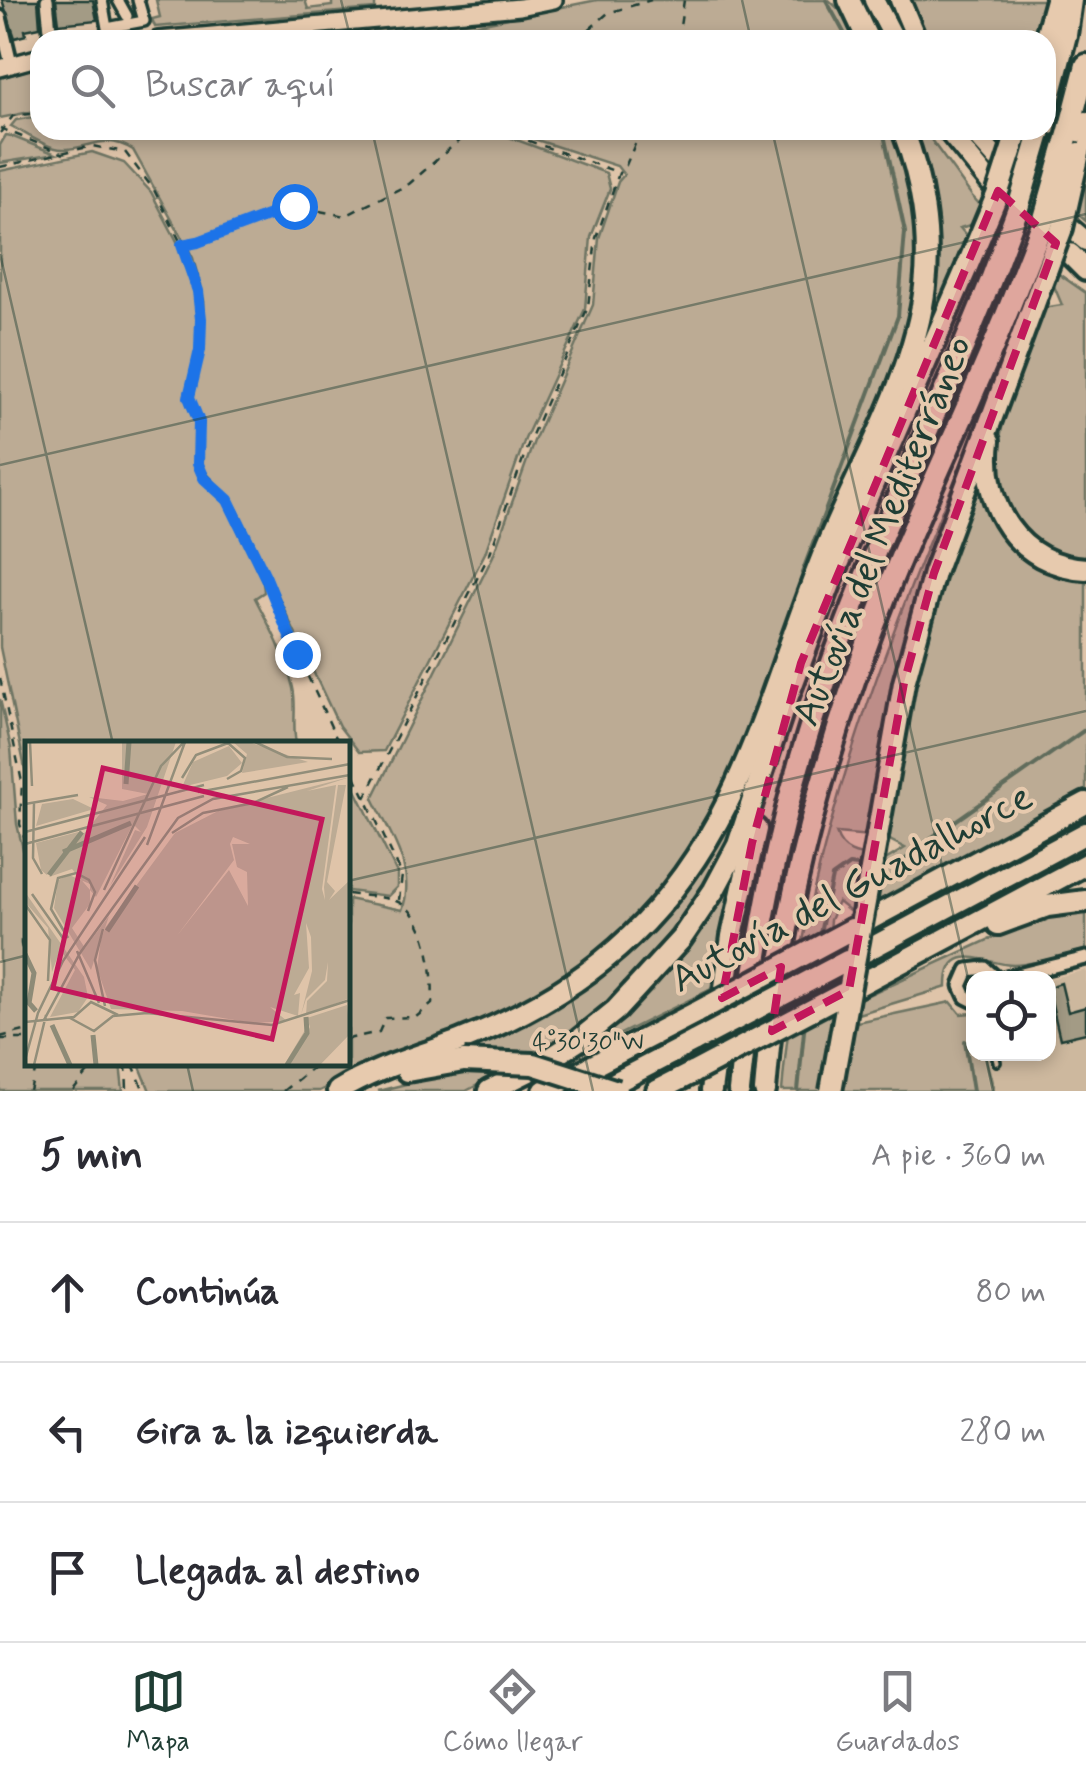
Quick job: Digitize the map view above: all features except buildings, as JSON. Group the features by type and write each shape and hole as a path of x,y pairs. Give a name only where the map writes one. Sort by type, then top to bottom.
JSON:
{"highway":[{"path":"848,0 863,30"},
{"path":"1048,30 1056,0"},
{"path":"1056,75 1071,0"},
{"name":"Autovía del Mediterráneo","path":"764,1091 784,940 843,711 893,578 1015,293 1073,145 1086,64"},
{"path":"831,1091 904,684 934,573 1062,228 1073,145 1086,122"},
{"path":"338,1091 366,1076 498,1025 566,988 632,935 666,900 702,853 740,780 826,550 898,383 916,330 928,241 919,181 906,140"},
{"path":"490,1091 538,1067 578,1040 641,986 681,939 714,890 738,845 833,576 997,196 1015,140"},
{"name":"Autovía del Mediterráneo","path":"738,1091 756,954 776,854 804,747 844,628 991,280 1038,140"},
{"path":"1023,332 989,442 986,466 992,497 1005,523 1031,552 1050,563 1086,573"},
{"path":"711,1091 732,936 752,843 801,663"},
{"name":"Autovía del Guadalhorce","path":"544,1091 1086,803"},
{"name":"Autovía del Guadalhorce","path":"599,1091 1086,834"},
{"path":"656,1091 1086,864"},
{"path":"898,963 946,948 1020,914 1060,903 1086,901"},
{"path":"349,1091 411,1070 464,1061 533,1064 617,1091"}],"main road":[{"path":"268,30 520,7 554,0"},
{"path":"874,0 890,30"},
{"path":"900,0 913,30"},
{"path":"955,140 1038,230 1082,258"},
{"path":"980,140 1082,258"}],"street":[{"path":"47,0 50,30"},
{"path":"102,0 106,28 144,21 138,0"},
{"path":"118,0 128,16"},
{"path":"0,17 6,66"},
{"path":"1034,971 1086,958"},
{"path":"966,973 962,992 966,995"}],"path":[{"path":"589,30 608,14 652,0"},
{"path":"680,30 684,0"},
{"path":"30,114 13,116 1,130 65,154"},
{"path":"182,245 213,238 294,206 346,216 409,184 460,140"},
{"path":"526,140 618,173"},
{"path":"365,798 490,554 529,442 588,307 596,238 618,173 637,140"},
{"path":"0,167 92,146 125,152 154,190 182,245 198,291 200,350 189,397 199,422 198,464 204,478 228,500 338,741"},
{"path":"0,678 22,782 20,824 25,840"},
{"path":"350,765 402,875 399,902"},
{"path":"350,894 399,902 419,922 434,986 432,1004 416,1017 385,1018 378,1032 350,1039"},
{"path":"25,930 20,945 25,952"},
{"path":"0,1038 25,1031"},
{"path":"0,1038 25,1039"},
{"path":"30,1091 36,1066"},
{"path":"73,1091 93,1066"},
{"path":"126,1066 127,1091"},
{"path":"134,1066 144,1091"},
{"path":"282,1091 313,1066"}],"highlighted area":[{"path":"998,191 1056,243 934,573 904,683 849,990 772,1031 781,967 722,998 752,843 801,663"}],"shaded area":[{"path":"156,0 305,0 308,9 332,6 332,0 375,0 375,9 155,27 152,19 160,17"},
{"path":"597,0 829,0 844,14 853,30 456,30"},
{"path":"912,0 1045,0 1038,30 925,30"},
{"path":"30,69 30,112 0,118 0,78"},
{"path":"30,118 30,136 11,126 16,120"},
{"path":"6,135 56,154 0,163 0,145"},
{"path":"37,140 517,140 606,173 610,189 591,237 585,309 525,439 485,553 384,751 359,752 339,726 237,510 203,469 199,446 203,423 192,399 202,352 204,302 193,258 133,150 114,142 73,148"},
{"path":"537,140 898,140 916,199 921,245 913,316 725,786 679,864 625,929 565,975 493,1020 418,1042 319,1091 150,1091 140,1066 350,1066 350,899 402,910 406,895 400,852 373,798 493,556 534,441 593,305 599,238 624,175 617,166"},
{"path":"918,140 931,140 972,196 1017,245 1086,293 1086,560 1041,543 1013,520 1000,490 998,457 1015,383 1042,308 1062,305 1054,286 977,223 960,228 970,240 900,399 930,300 936,266 937,227"},
{"path":"992,140 1032,140 1086,186 1086,221"},
{"path":"92,152 124,163 151,192 180,247 199,318 198,345 186,399 196,424 196,466 203,480 225,501 263,580 264,592 255,598 290,676 296,741 25,741 25,768 0,647 0,171"},
{"path":"978,426 870,836 836,833 839,841 849,851 887,859 905,848 884,837 902,745 948,564 980,476 1032,561 1055,575 1086,582 1086,790 854,915 838,902 830,920 820,1017 1049,915 1086,910 1086,950 1014,965 961,958 949,972 947,987 838,1020 838,1026 951,1002 961,1014 966,1014 966,1061 987,1061 994,1091 782,1091 792,1004 828,834 880,668"},
{"path":"0,699 11,748 17,824 25,858 25,1066 120,1066 123,1091 0,1091"},
{"path":"761,748 740,820 711,877 638,974 594,1015 541,1052 466,1091 378,1091 434,1077 438,1071 435,1056 498,1035 539,1015 570,997 628,951 679,898 700,868"},
{"path":"350,778 397,873 397,887 388,896 350,891"},
{"path":"734,868 711,989 568,1060 598,1040 645,998 682,952"},
{"path":"1086,970 1086,1091 994,1091 987,1061 1056,1061 1056,977"}],"waterway":[{"path":"826,0 842,30"},
{"path":"802,573 898,316 905,232 885,140"},
{"path":"881,868 902,862 1086,729"},
{"path":"819,938 832,877 849,865 866,867"},
{"path":"798,1091 805,1021"},
{"path":"965,1041 973,1091"}],"route":[{"path":"294,206 182,245 198,291 201,319 200,350 189,397 199,422 198,464 204,478 228,500 297,654"}]}
